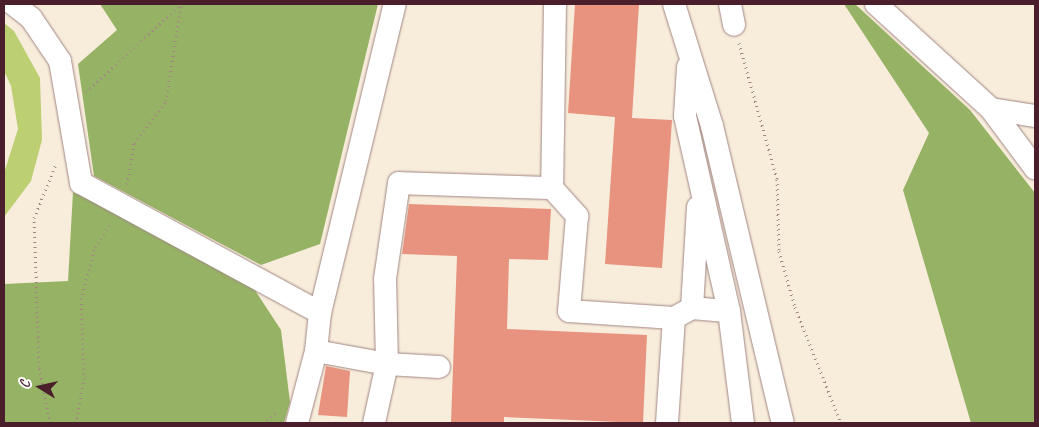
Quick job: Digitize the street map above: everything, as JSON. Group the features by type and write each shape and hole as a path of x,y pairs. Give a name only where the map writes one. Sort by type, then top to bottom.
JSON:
{"lane":[{"path":"13,4 31,18 60,61 80,183 320,312"},
{"path":"297,423 316,351 320,312 395,4"},
{"path":"555,4 552,188 577,216 569,310 683,313 729,311"},
{"path":"674,4 712,126 782,423"},
{"path":"876,4 991,108 1035,168"},
{"path":"689,53 685,116 729,311 743,423"},
{"path":"991,108 1035,116"},
{"path":"667,423 700,180"},
{"path":"374,423 386,364 385,279 399,183 552,188"},
{"path":"316,351 386,364 439,367"}],"path":[{"path":"732,15 778,178 782,260 794,307 841,423"}],"green space":[{"path":"100,4 378,4 320,244 261,265 94,176 78,64 117,30"},
{"path":"844,4 855,4 970,110 1035,193 1035,423 971,423 903,190 929,133"},
{"path":"4,23 14,31 40,78 42,140 31,181 4,217 4,173 18,129 11,86 4,71"},
{"path":"73,192 247,278 281,330 290,402 284,423 4,423 4,284 68,281"}],"building":[{"path":"575,4 639,4 632,118 672,120 662,268 605,264 615,117 568,113"},
{"path":"409,204 551,209 548,260 509,259 507,329 647,335 643,423 504,417 504,423 451,423 457,256 402,254"},
{"path":"326,366 350,371 347,417 318,415"}]}
